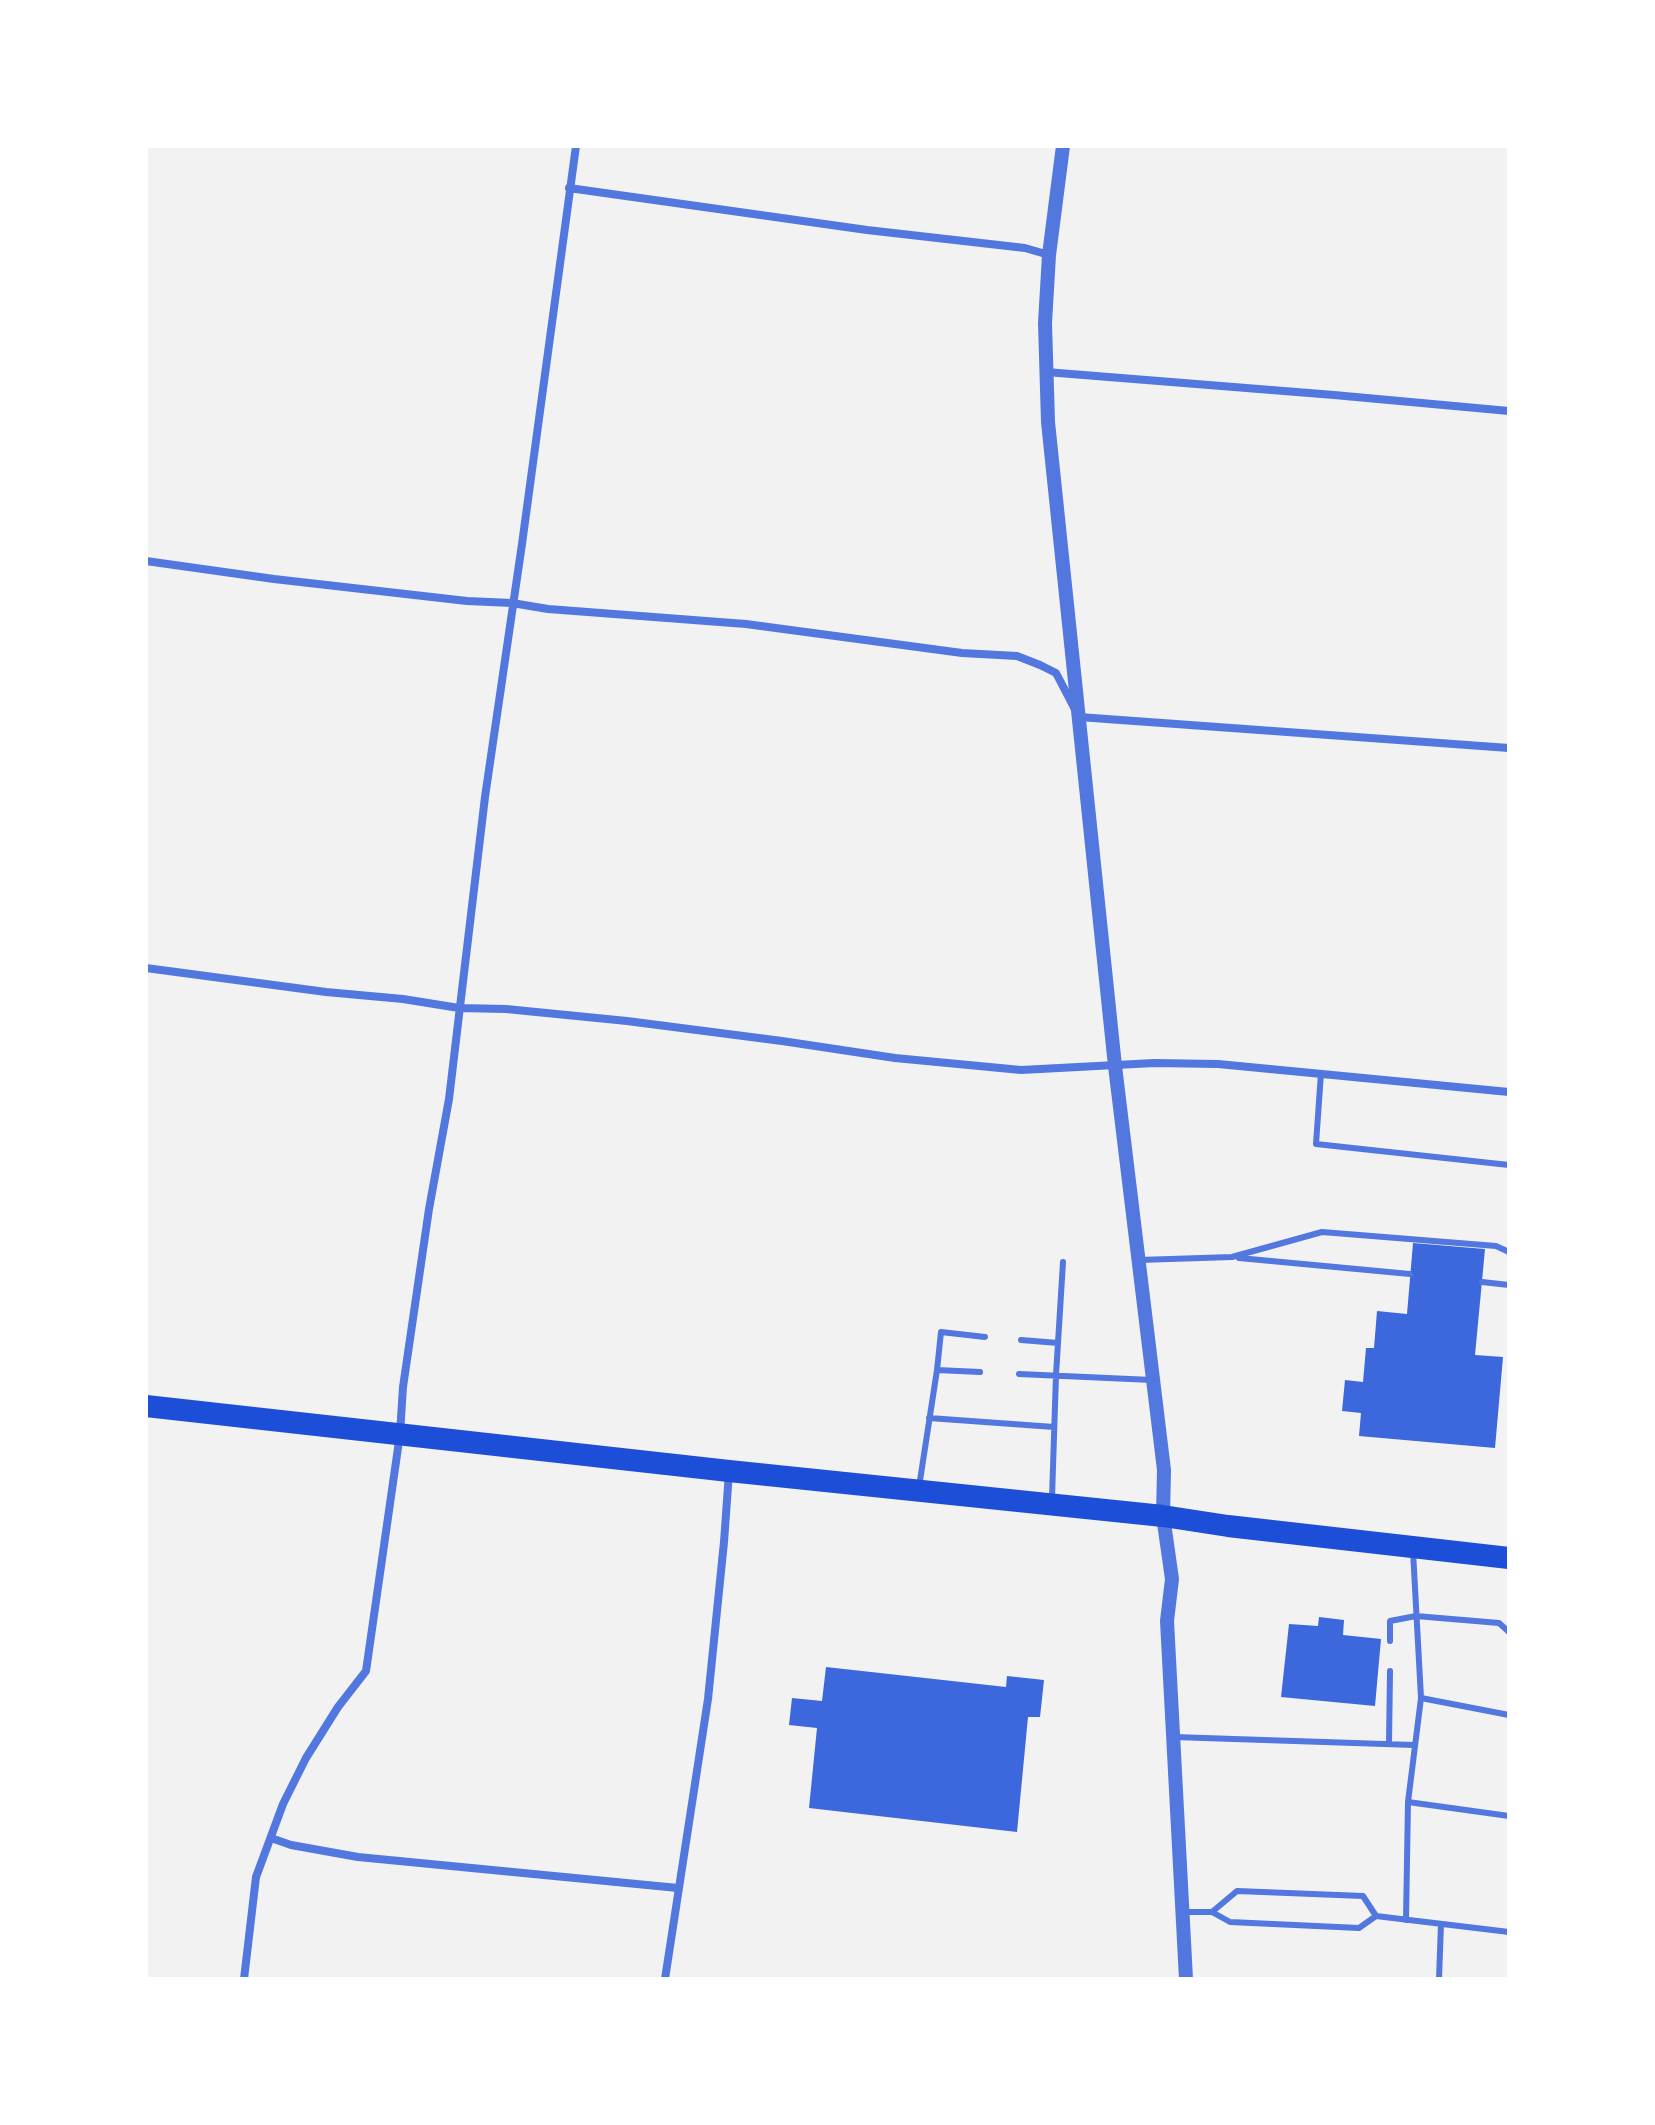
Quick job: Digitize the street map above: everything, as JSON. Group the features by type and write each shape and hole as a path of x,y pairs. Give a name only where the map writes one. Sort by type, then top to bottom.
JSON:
{"highway":[{"path":"146,1406 1163,1516 1509,1558"}],"street":[{"path":"244,1979 256,1877 283,1804 306,1758 338,1707 366,1671 400,1434 405,1372 449,1099 485,797 576,146"},
{"path":"1063,146 1049,255 1045,323 1048,422 1115,1066 1164,1470 1163,1516 1172,1579 1167,1621 1186,1979"},
{"path":"569,188 867,230 1025,248 1049,255"},
{"path":"1046,372 1509,411"},
{"path":"146,561 452,599 746,624 962,653 1017,656 1056,673 1079,717"},
{"path":"1079,717 1509,748"},
{"path":"146,968 459,1008 506,1009 627,1021 895,1058 1021,1070 1154,1063 1218,1064 1509,1092"},
{"path":"665,1979 708,1699 729,1471"},
{"path":"271,1838 291,1845 358,1857 678,1888"}],"lane":[{"path":"1321,1073 1316,1144 1509,1165"},
{"path":"1232,1257 1322,1232 1496,1246 1509,1252"},
{"path":"1139,1260 1232,1257 1410,1274"},
{"path":"1052,1504 1063,1262"},
{"path":"1482,1282 1509,1285"},
{"path":"918,1491 941,1332 985,1337"},
{"path":"1021,1340 1058,1343"},
{"path":"937,1370 980,1372"},
{"path":"1019,1374 1152,1380"},
{"path":"929,1418 1054,1427"},
{"path":"1406,1920 1408,1802 1421,1698 1412,1547"},
{"path":"1390,1641 1390,1621 1416,1616 1499,1623 1509,1632"},
{"path":"1389,1744 1390,1671"},
{"path":"1421,1698 1509,1714"},
{"path":"1174,1737 1414,1745"},
{"path":"1408,1802 1509,1816"},
{"path":"1212,1912 1237,1891 1363,1896 1376,1916"},
{"path":"1183,1912 1212,1912 1230,1922 1359,1928 1376,1916 1509,1932"},
{"path":"1439,1979 1441,1924"}],"building":[{"path":"1413,1243 1485,1249 1475,1355 1503,1357 1495,1448 1359,1436 1361,1413 1342,1411 1345,1380 1363,1382 1366,1348 1374,1348 1377,1311 1407,1314"},
{"path":"1319,1617 1344,1620 1343,1635 1381,1639 1375,1706 1281,1697 1289,1624 1318,1626"},
{"path":"826,1667 1006,1687 1007,1676 1044,1680 1040,1717 1028,1717 1017,1832 809,1808 817,1728 789,1725 792,1698 822,1701"}]}
